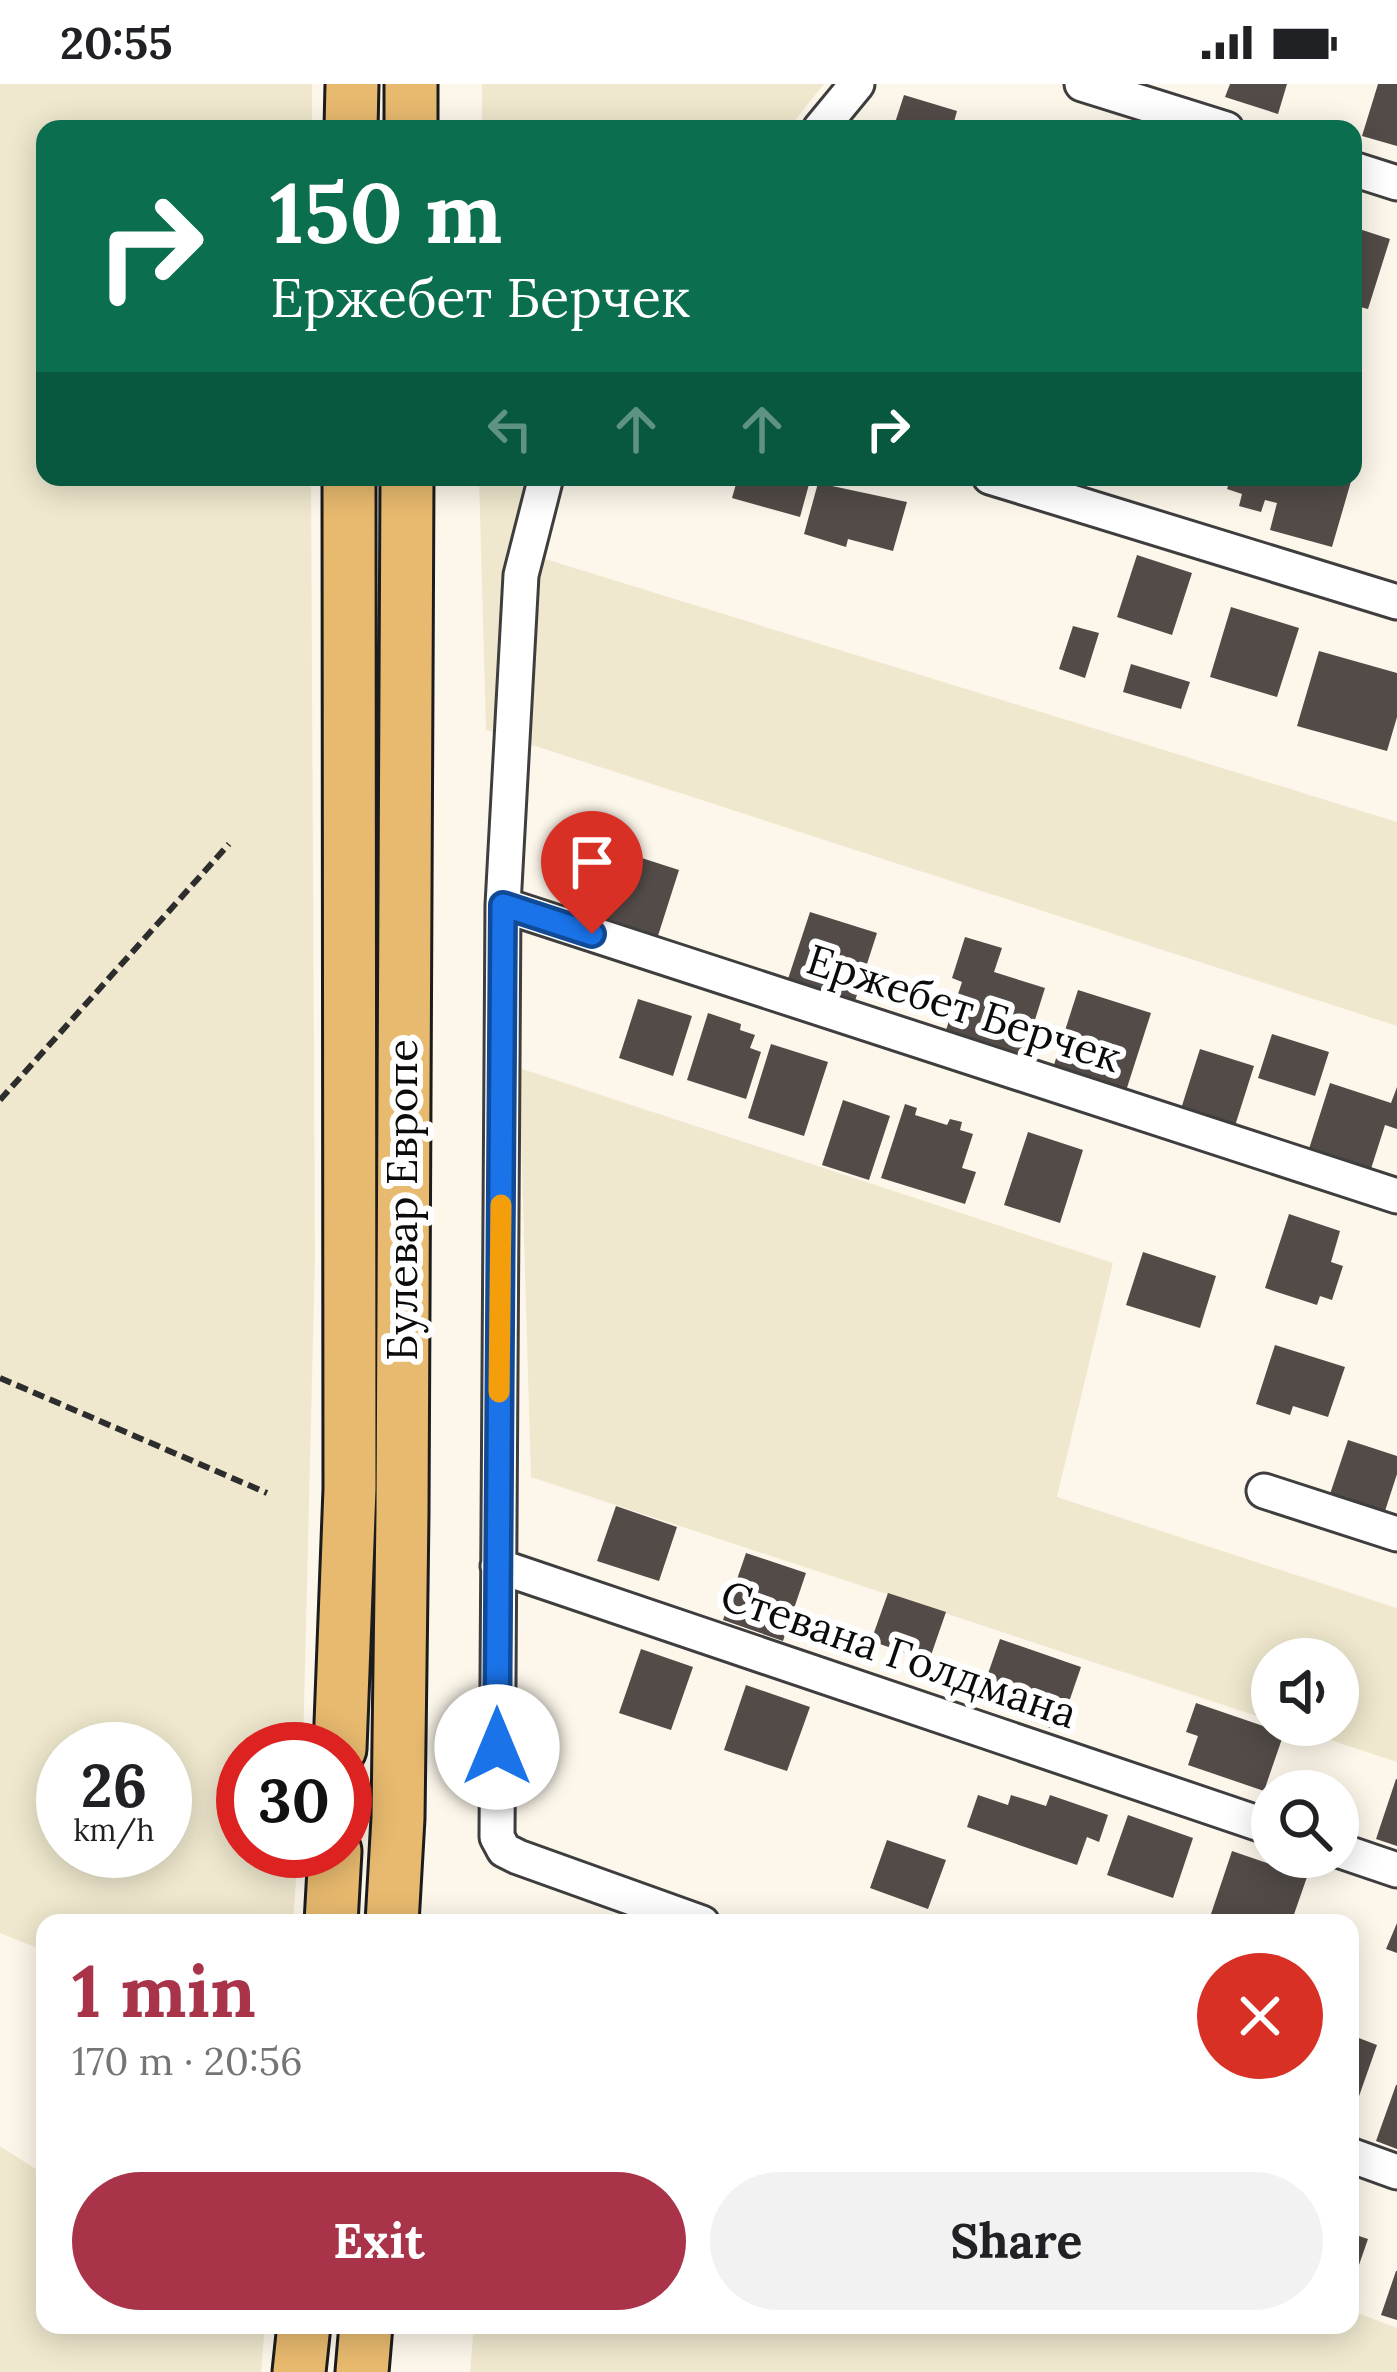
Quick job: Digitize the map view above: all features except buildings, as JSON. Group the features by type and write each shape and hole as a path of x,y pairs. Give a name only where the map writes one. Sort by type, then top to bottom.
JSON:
{"main road":[{"path":"351,120 352,84"},
{"path":"411,84 411,120"},
{"name":"Булевар Европе","path":"341,1722 350,1489 349,486"},
{"name":"Булевар Европе","path":"393,1914 402,1513 406,486"},
{"path":"332,1914 334,1878"},
{"path":"299,2372 303,2334"},
{"path":"362,2372 365,2334"}],"street":[{"path":"827,120 857,84"},
{"path":"1082,84 1197,120"},
{"path":"1362,172 1397,183"},
{"path":"545,486 521,575 503,905 497,1837 504,1850 518,1857 677,1914"},
{"path":"1019,486 1397,602"},
{"name":"Ержебет Берчек","path":"503,905 1397,1196"},
{"path":"1264,1491 1397,1534"},
{"name":"Стевана Голдмана","path":"498,1566 1251,1821"},
{"path":"1359,1857 1397,1870"},
{"path":"1359,2158 1397,2172"}],"path":[{"path":"0,1100 229,844"},
{"path":"0,1378 267,1493"}],"shaded area":[{"path":"0,84 312,84 312,120 36,120 36,486 311,486 315,1257 304,1722 216,1722 216,1878 296,1878 294,1914 36,1914 36,1947 0,1933"},
{"path":"482,84 824,84 795,120 482,120"},
{"path":"479,486 530,486 516,550 1397,822 1397,1026 486,730"},
{"path":"519,1068 1113,1263 1057,1497 1397,1608 1397,1762 1349,1746 1359,1746 1359,1638 1251,1638 1251,1714 531,1477"},
{"path":"0,2146 36,2169 36,2334 264,2334 261,2372 0,2372"},
{"path":"1359,2313 1397,2328 1397,2372 470,2372 473,2334 1359,2334"}],"slow traffic":[{"path":"499,1392 501,1205"}],"route":[{"path":"497,1747 503,905 592,934"}]}
